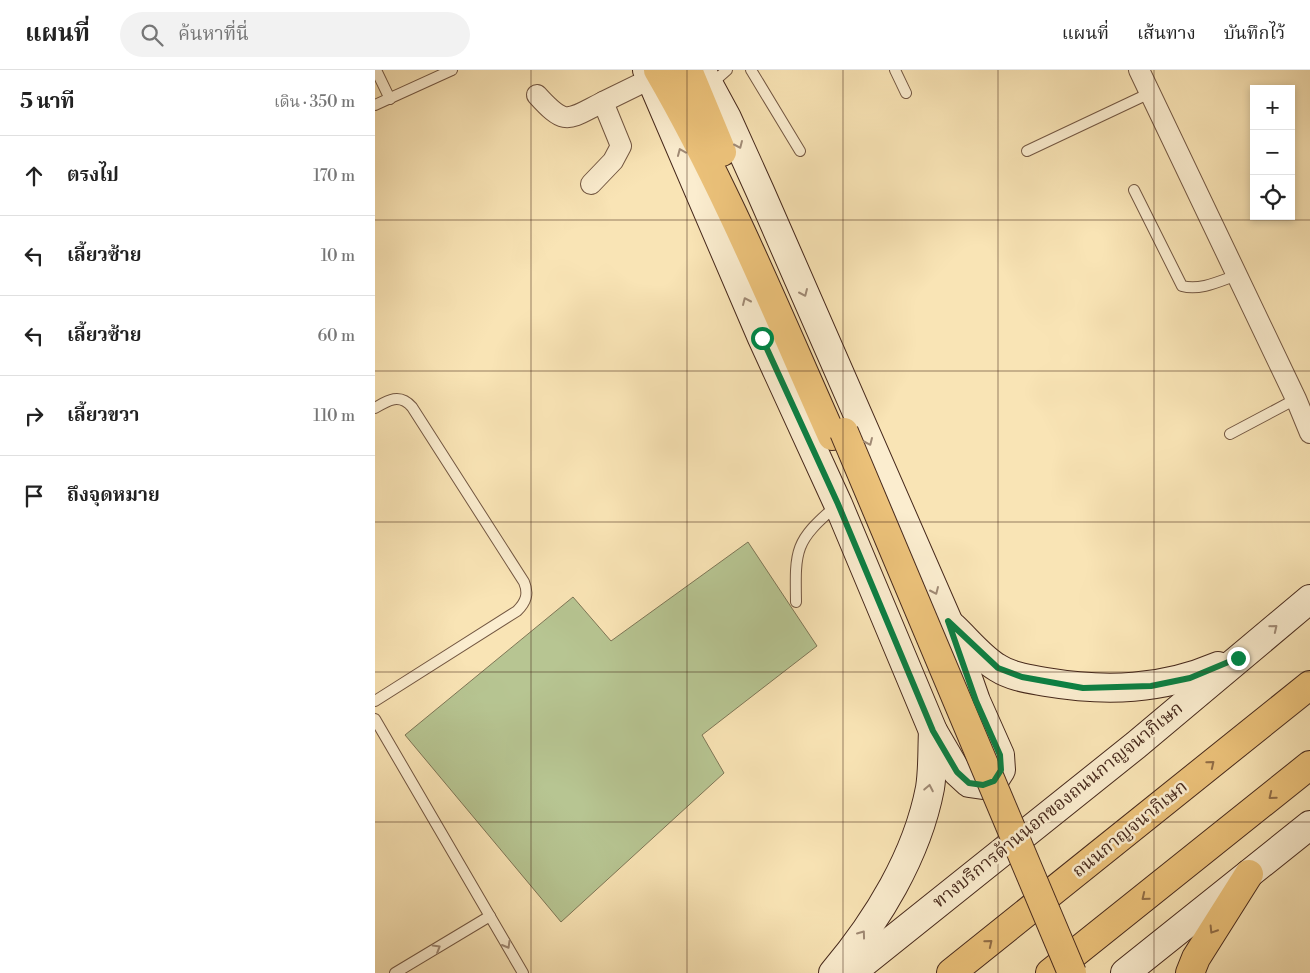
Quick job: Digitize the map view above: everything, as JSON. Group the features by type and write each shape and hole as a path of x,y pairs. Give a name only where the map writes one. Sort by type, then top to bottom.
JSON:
{"main road":[{"path":"688,70 1058,973"},
{"path":"652,73 704,154 838,434 1072,973"},
{"path":"652,73 758,330 838,504 933,731 957,772 969,783 983,785 994,781 1001,770 1000,755 976,701 948,621 760,191 712,75"},
{"name":"ทางบริการด้านนอกของถนนกาญจนาภิเษก","path":"851,973 1136,745 1310,599"},
{"path":"948,621 998,668 1022,677 1083,688 1151,686 1190,678 1238,658"},
{"name":"ถนนกาญจนาภิเษก","path":"951,973 1310,685"},
{"path":"833,973 877,913 902,868 916,834 929,789 933,731"},
{"path":"1050,973 1310,765"},
{"path":"1125,973 1310,825"},
{"path":"1190,973 1196,958 1249,874"}],"street":[{"path":"1139,70 1296,398 1310,433"},
{"path":"537,95 554,114 565,118 603,102 652,73"},
{"path":"591,184 616,157 621,146 603,102"}],"lane":[{"path":"376,70 390,98"},
{"path":"375,105 451,70"},
{"path":"751,70 800,151"},
{"path":"895,70 906,94"},
{"path":"1027,151 1150,93"},
{"path":"1134,190 1182,286 1189,288 1202,286 1237,275"},
{"path":"375,408 394,398 404,400 412,406 524,582 527,594 525,602 517,611 375,701"},
{"path":"1230,434 1296,398"},
{"path":"796,602 795,562 801,545 809,531 838,504"},
{"path":"375,719 523,973"},
{"path":"395,973 490,916"}],"green space":[{"path":"748,542 817,646 702,735 724,773 561,922 405,735 573,597 611,641"}],"route":[{"path":"762,338 838,504 933,731 957,772 969,783 983,785 994,781 1001,770 1000,755 976,701 948,621 998,668 1022,677 1083,688 1151,686 1190,678 1238,658"}]}
